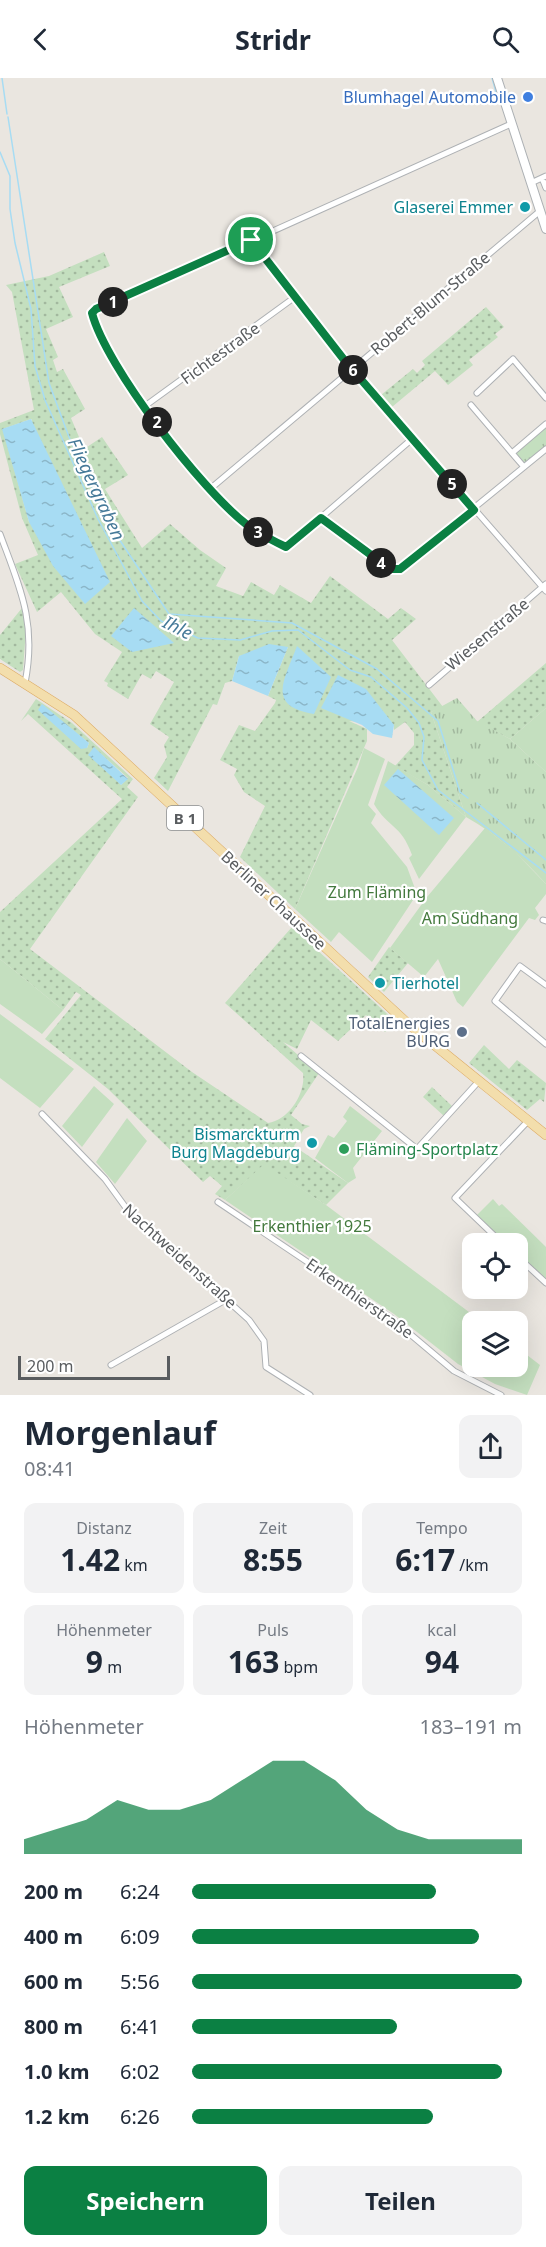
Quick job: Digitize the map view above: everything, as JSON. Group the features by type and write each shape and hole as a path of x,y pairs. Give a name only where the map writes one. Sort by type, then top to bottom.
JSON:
{"main road":[{"path":"496,78 546,228"},
{"name":"Berliner Chaussee","path":"0,668 61,705 85,725 378,998 546,1135"}],"street":[{"path":"412,439 286,547 246,524 210,489 145,406 110,351 93,312 511,124"},
{"path":"531,183 544,177 546,188"},
{"name":"Robert-Blum-Straße","path":"210,489 540,211"},
{"path":"251,240 352,369 545,588"},
{"name":"Fichtestraße","path":"145,406 295,297"},
{"path":"477,393 513,359 546,398"},
{"path":"471,405 524,467"},
{"path":"512,453 546,424"},
{"path":"321,518 390,569 395,570 405,566 546,449"},
{"path":"0,534 30,626 25,683"},
{"name":"Wiesenstraße","path":"429,685 545,588"},
{"path":"546,985 520,966 495,1001 546,1044"},
{"path":"301,1056 417,1149 479,1081"},
{"name":"Nachtweidenstraße","path":"42,1114 105,1179 129,1212 227,1299 262,1337 265,1346 264,1362 267,1369 309,1395"},
{"path":"491,1233 455,1200 528,1121"},
{"name":"Erkenthierstraße","path":"218,1202 391,1318 454,1371 501,1395"},
{"path":"528,1266 546,1283"},
{"path":"111,1365 227,1299"}],"green space":[{"path":"104,252 110,266 59,287 73,317 46,329 58,357 53,360 57,372 63,369 85,409 71,418 84,449 102,437 128,475 105,489 142,548 170,524 200,550 226,568 216,586 243,596 251,582 274,595 280,585 311,603 330,576 388,619 401,608 416,619 392,640 443,707 431,712 466,817 428,785 395,766 414,745 414,733 405,722 394,730 394,725 349,721 367,729 367,741 295,909 240,857 265,806 244,792 234,775 237,769 220,760 239,725 255,731 275,703 276,700 268,696 288,647 239,656 232,681 225,683 217,705 213,704 168,791 154,778 167,757 164,745 169,737 150,724 174,682 156,671 151,679 142,674 128,699 107,686 108,683 104,681 122,652 95,634 61,592 37,612 15,564 38,555 22,518 0,434 0,423 34,410 12,292 6,285 49,276","holes":["32,420 29,522 3,429"]},
{"path":"486,307 504,327 495,334 498,337 469,360 473,365 448,385 435,371 392,407 381,395 413,369 417,373 425,365 422,361"},
{"path":"546,426 546,446 524,463 516,453"},
{"path":"22,608 26,629 23,670 20,672 0,659 0,635"},
{"path":"546,663 546,708 510,739 477,722"},
{"path":"457,698 477,721 510,739 546,772 546,884 509,847 466,817 431,712"},
{"path":"36,699 72,723 133,779 127,787 138,797 30,949 192,1072 268,1123 283,1117 299,1097 303,1073 225,1003 292,927 395,1021 385,1032 366,1015 338,1041 311,1020 297,1049 283,1042 319,1073 291,1115 302,1124 310,1126 304,1129 294,1146 348,1183 326,1205 264,1165 225,1200 215,1194 222,1186 210,1176 203,1182 108,1089 45,1039 81,995 76,992 63,1010 0,959 0,912 122,799 28,714 21,721","holes":["40,705 89,743 87,748","93,747 128,778 121,785"]},
{"path":"546,708 546,772 510,739"},
{"name":"Zum Fläming","path":"364,748 385,759 368,805 376,814 371,823 407,867 417,894 372,962 339,932 331,942 295,909 358,767"},
{"path":"388,761 428,785 466,817 419,879 409,858 412,855 408,845 374,804"},
{"name":"Am Südhang","path":"485,828 514,851 546,884 546,894 535,908 539,915 535,920 529,918 463,1007 457,1002 438,959 424,977 390,948 427,897"},
{"path":"389,947 408,963 384,992 368,977"},
{"path":"0,959 63,1010 42,1034 0,1004"},
{"path":"0,1014 74,1069 40,1108 0,1078"},
{"path":"484,1045 509,1069 517,1060 546,1083 544,1102 540,1099 527,1110 469,1063"},
{"path":"94,1086 114,1104 82,1147 62,1126"},
{"path":"432,1087 452,1106 444,1116 423,1097"},
{"name":"Fläming-Sportplatz","path":"350,1106 382,1131 353,1168 356,1178 348,1183 315,1158 328,1135 334,1138 347,1121 343,1117"},
{"path":"127,1118 147,1141 115,1184 96,1162"},
{"name":"Erkenthier 1925","path":"264,1164 326,1205 468,1311 462,1311 462,1366 394,1314 225,1200"},
{"path":"493,1199 499,1206 502,1204 546,1247 546,1281 528,1264 528,1233 494,1233 476,1216"},
{"name":"Erkenthier 1925","path":"528,1356 540,1365 527,1395 482,1377 528,1377"}],"water":[{"path":"31,419 110,582 85,604 53,566 29,522 2,429"},
{"path":"134,608 174,643 132,652 111,636"},
{"path":"269,644 288,647 268,696 232,681 239,656"},
{"path":"297,646 331,677 314,714 289,705 284,698 284,680"},
{"path":"338,675 366,689 394,725 392,738 373,734 362,725 321,708"},
{"path":"42,704 89,743 87,748 81,749 38,710"},
{"path":"94,747 128,779 121,785 88,755"},
{"path":"398,769 454,818 439,835 384,785"}],"waterway":[{"name":"Fliegergraben","path":"2,78 7,114"},
{"path":"492,78 498,99"},
{"name":"Fliegergraben","path":"8,117 49,383 69,437 109,524 169,614 292,623 377,669 438,721 460,792 468,798"},
{"name":"Ihle","path":"0,152 10,176 10,209 15,243 31,309 35,366 45,400 98,519 142,601 161,621 198,638 240,640 272,631 298,630 350,670 371,677 407,708 419,723 424,737 422,760 438,790 546,873"},
{"name":"Fliegergraben","path":"477,803 546,860"}],"place":[{"name":"Blumhagel Automobile","path":"528,97"},
{"name":"Glaserei Emmer","path":"525,207"},
{"name":"Tierhotel","path":"380,983"},
{"name":"TotalEnergies BURG","path":"462,1032"},
{"name":"Bismarckturm Burg Magdeburg","path":"312,1143"},
{"name":"Fläming-Sportplatz","path":"344,1149"}],"route":[{"path":"251,240 345,361 474,510 400,569 390,569 321,518 286,547 246,524 217,496 175,447 119,368 105,343 92,313 96,309 251,240"}]}
